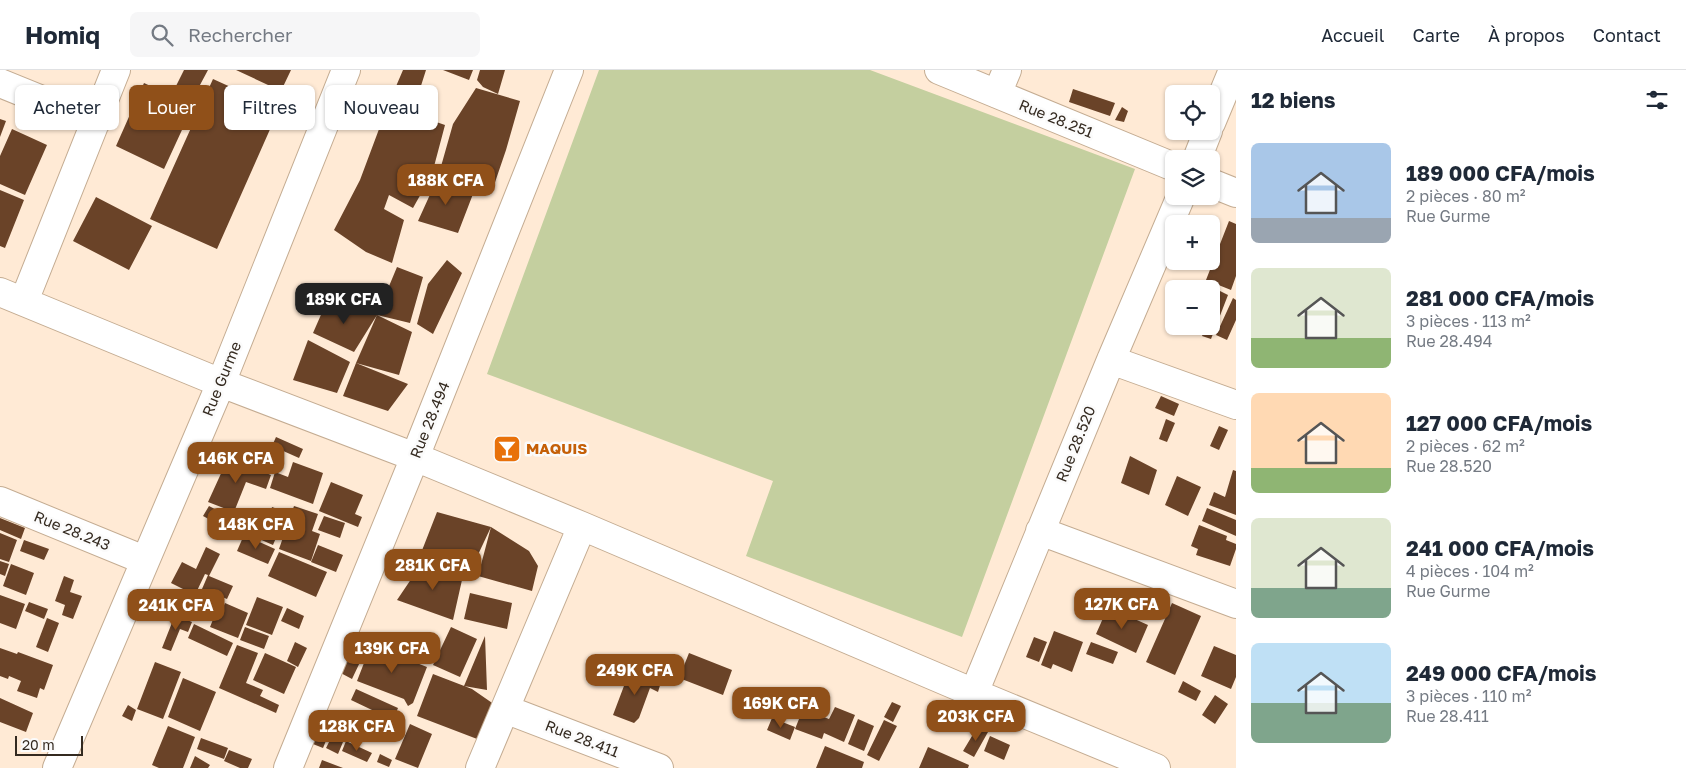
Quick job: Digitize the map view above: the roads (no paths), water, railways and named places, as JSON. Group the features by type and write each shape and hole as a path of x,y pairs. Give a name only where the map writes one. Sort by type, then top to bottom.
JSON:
{"street":[{"path":"110,85 116,70"},
{"name":"Rue Gurme","path":"57,768 221,383 346,70"},
{"name":"Rue 28.494","path":"288,768 570,70"},
{"name":"Rue 28.251","path":"939,70 1002,82 1165,163"},
{"path":"1220,101 1233,70"},
{"path":"0,83 15,89"},
{"path":"92,130 12,297 221,383 415,457 1156,768"},
{"path":"1220,187 1236,193"},
{"name":"Rue 28.520","path":"974,693 1111,360 1177,205"},
{"path":"1111,360 1236,405"},
{"name":"Rue 28.243","path":"0,501 144,560"},
{"path":"480,768 582,526"},
{"path":"1040,531 1236,604"},
{"name":"Rue 28.411","path":"505,710 659,768"}],"place":[{"name":"MAQUIS","path":"507,449"}]}
